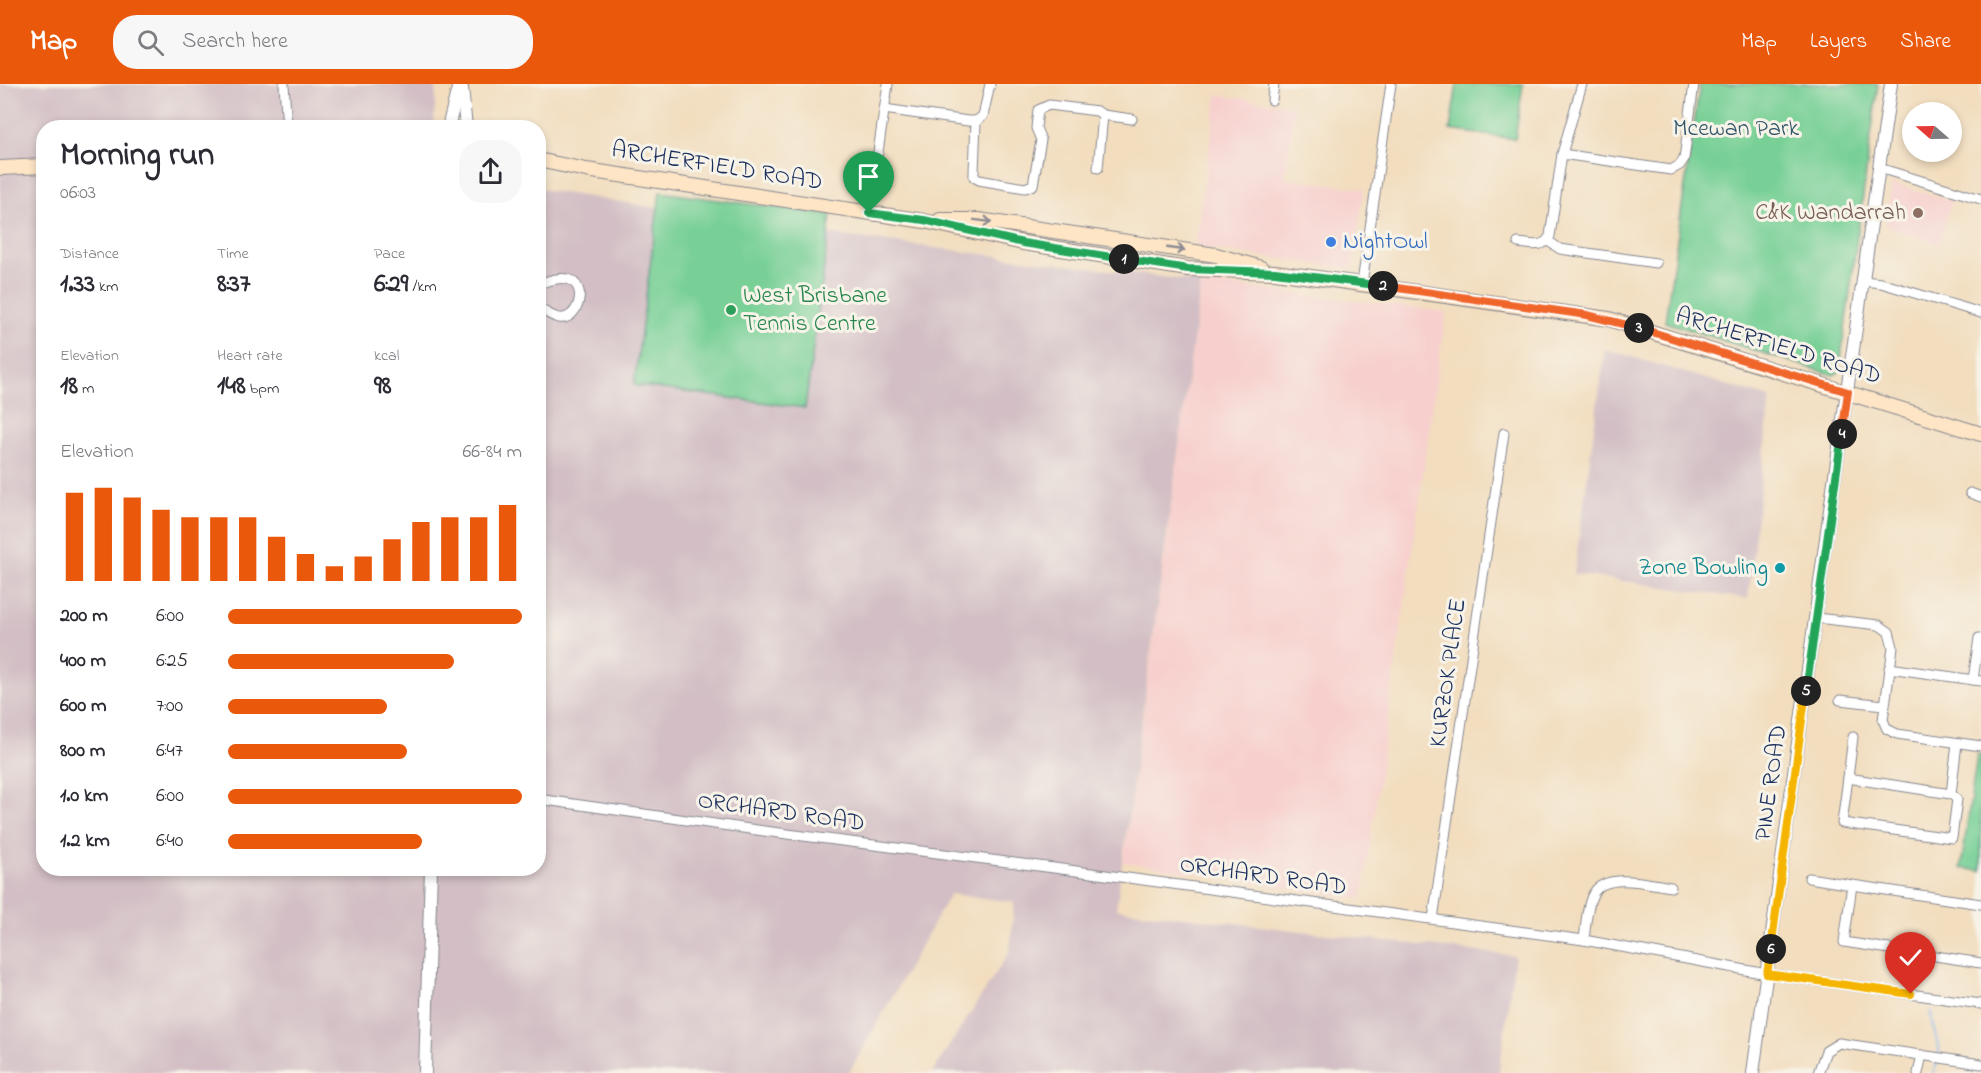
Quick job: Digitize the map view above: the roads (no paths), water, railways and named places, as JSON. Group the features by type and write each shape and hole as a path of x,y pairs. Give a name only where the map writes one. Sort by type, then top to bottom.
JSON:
{"main road":[{"name":"ARCHERFIELD ROAD","path":"546,162 586,170 924,220 1023,243 1188,269 1275,272 1609,320 1981,434"},
{"path":"0,168 36,166"}],"street":[{"path":"284,84 286,120"},
{"path":"450,120 460,84"},
{"path":"460,84 465,120"},
{"path":"869,213 888,84"},
{"path":"884,110 968,122 976,121 983,116 990,84"},
{"path":"1272,100 1274,84"},
{"path":"1362,283 1391,84"},
{"path":"1548,240 1562,154 1582,84"},
{"path":"1562,154 1671,170 1680,165 1684,159 1694,84"},
{"name":"PINE ROAD","path":"1753,1073 1891,84"},
{"path":"976,121 974,177 979,180 1025,188 1033,185 1036,179 1041,140 1036,128 1038,110 1043,106 1097,111 1103,115 1132,119"},
{"path":"1098,168 1103,115"},
{"path":"1879,168 1981,200"},
{"path":"1518,243 1537,245 1548,240"},
{"path":"1548,240 1560,249 1656,263"},
{"path":"546,282 569,279 580,291 579,302 567,318 557,318 546,312"},
{"path":"1863,281 1881,283 1981,314"},
{"name":"KURZOK PLACE","path":"1433,919 1504,433"},
{"path":"1970,493 1981,497"},
{"path":"1816,618 1879,625 1887,629 1893,641 1883,720 1891,732 1981,746"},
{"path":"1890,668 1977,680 1979,638"},
{"path":"1840,700 1884,705"},
{"path":"1848,778 1951,794 1957,799 1952,838 1842,823 1853,737"},
{"path":"1951,794 1957,742"},
{"name":"ORCHARD ROAD","path":"546,800 1584,940 1767,974 1981,1004"},
{"path":"425,1073 431,876"},
{"path":"1809,878 1981,904"},
{"path":"1584,940 1592,895 1604,882 1619,881 1671,887"},
{"path":"1852,885 1844,942 1981,963"},
{"path":"1818,1073 1826,1050 1839,1043 1981,1064"},
{"path":"1918,1073 1922,1055"}],"waterway":[{"path":"1931,1012 1939,1055"},
{"path":"1933,1073 1938,1061"}],"place":[{"name":"C&K Wandarrah","path":"1918,213"},
{"name":"NightOwl","path":"1331,242"},
{"name":"West Brisbane Tennis Centre","path":"731,310"},
{"name":"Zone Bowling","path":"1780,568"}],"park label":[{"name":"Mcewan Park","path":"1736,129"}]}
